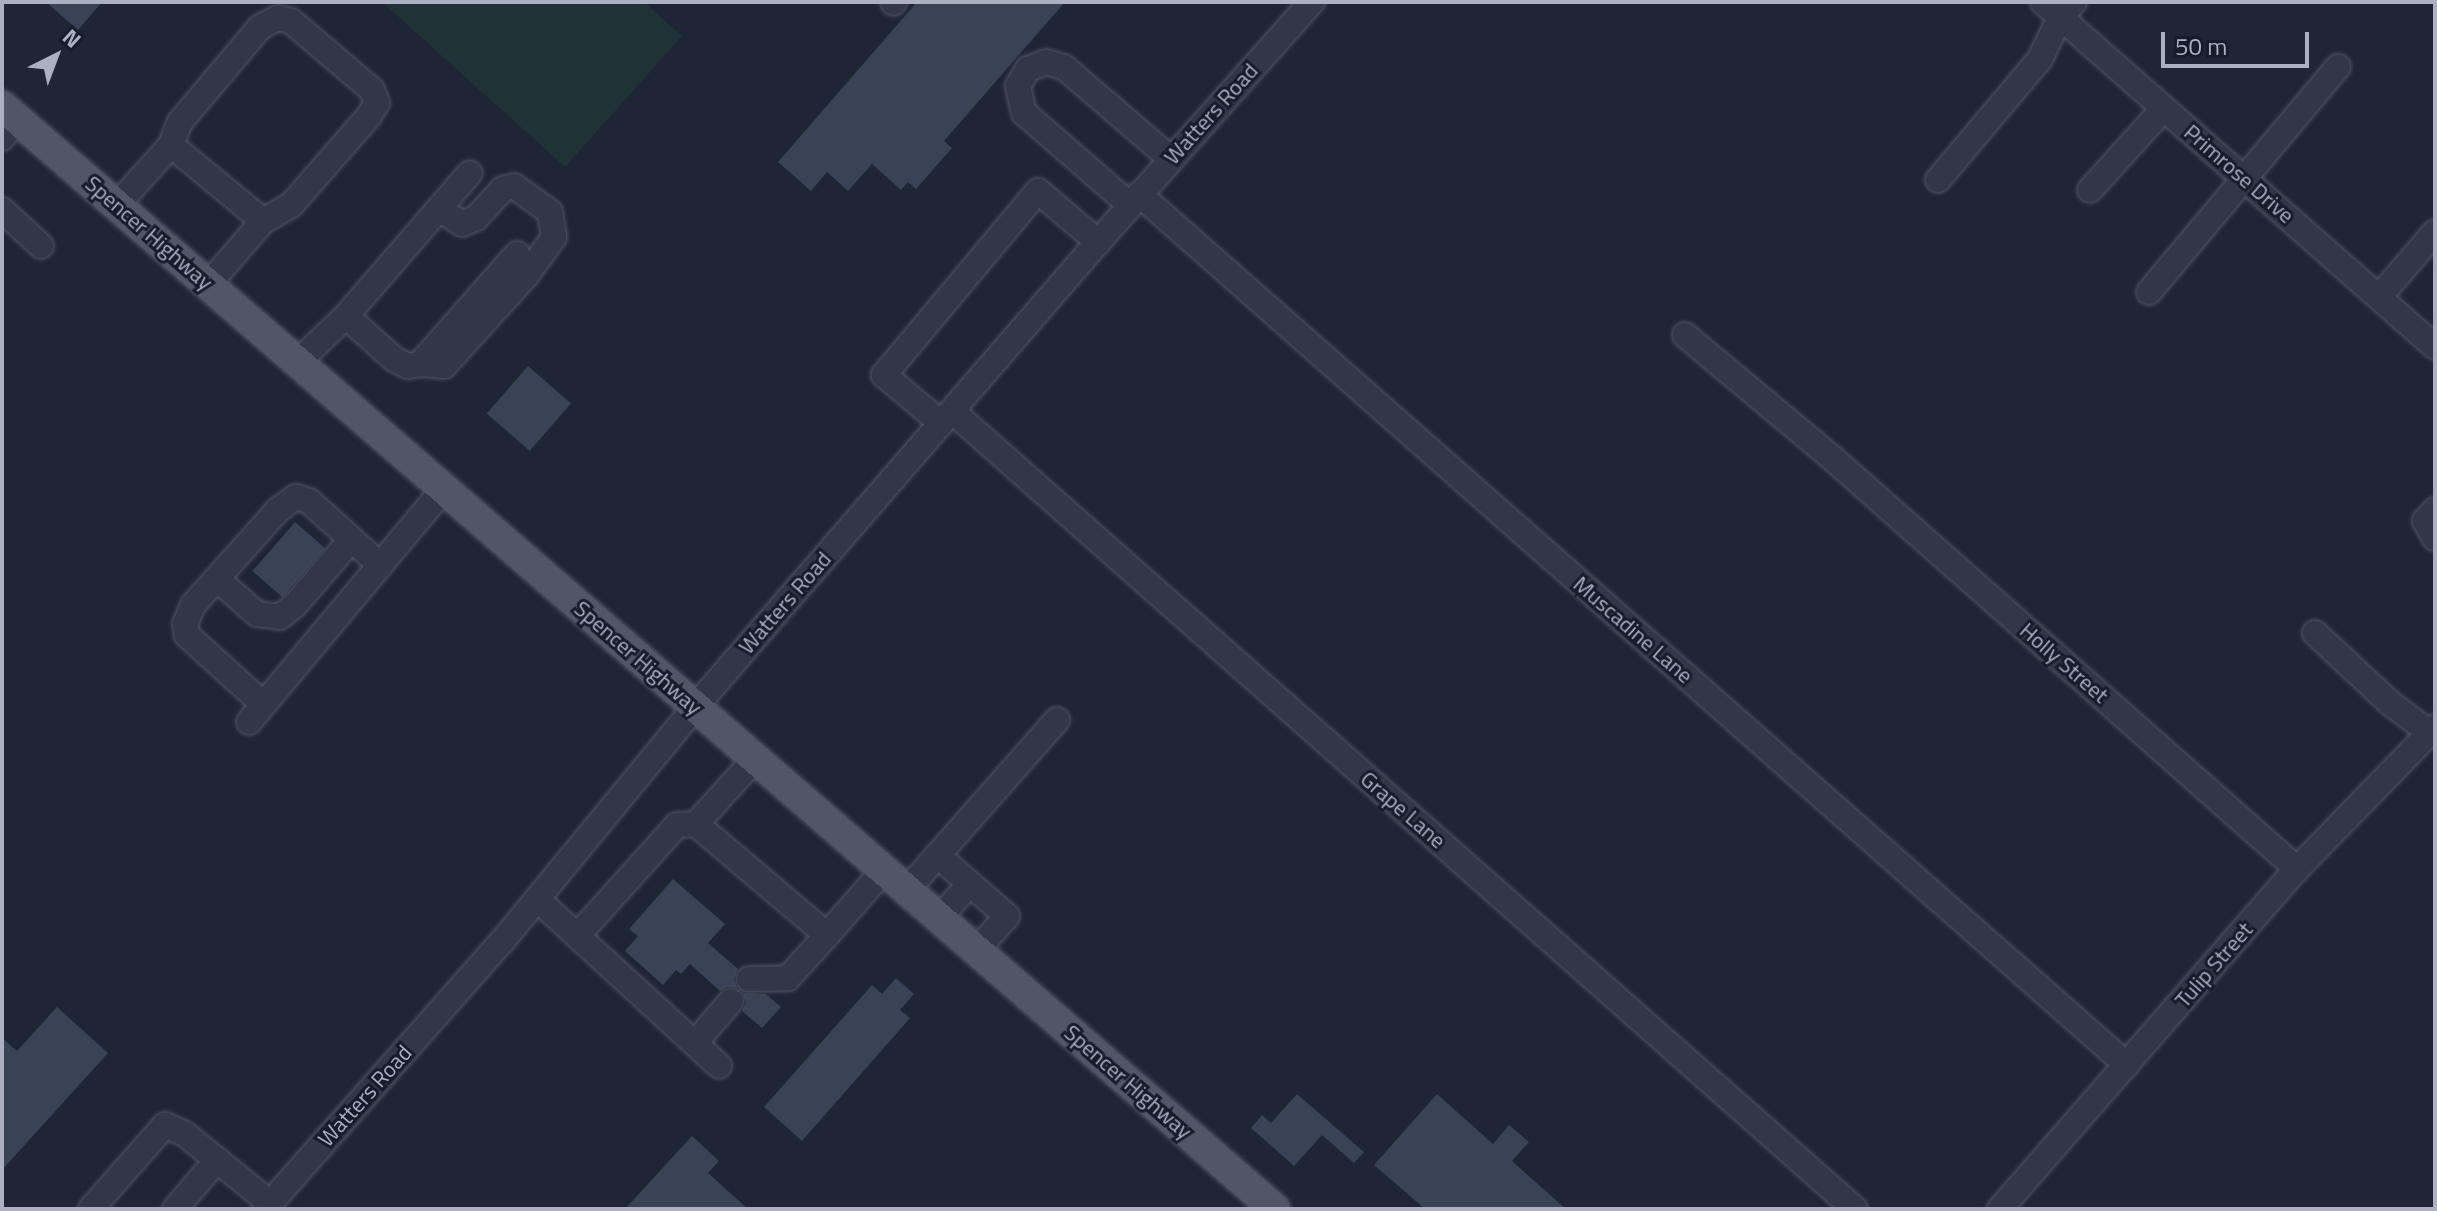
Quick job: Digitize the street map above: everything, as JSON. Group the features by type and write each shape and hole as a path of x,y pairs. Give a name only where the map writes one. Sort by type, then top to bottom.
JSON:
{"main road":[{"name":"Spencer Highway","path":"7,121 117,205 1275,1209"}],"street":[{"name":"Watters Road","path":"267,1206 537,899 695,707 946,417 1312,2"},
{"name":"Primrose Drive","path":"2059,7 2164,108 2435,347"},
{"path":"1938,180 2040,59 2059,7"},
{"path":"117,205 171,145 180,122 260,27 278,18 291,21 372,90 377,103 291,205 263,221 208,285"},
{"name":"Muscadine Lane","path":"1171,159 1064,67 1046,62 1028,69 1018,86 1024,113 1135,200 2127,1065"},
{"path":"2149,292 2338,67"},
{"path":"2090,190 2164,108"},
{"path":"171,145 263,221"},
{"path":"298,362 346,316 470,173"},
{"path":"346,316 394,359 408,366 444,366 526,276 554,237 550,212 514,186 503,189 476,218 462,224 440,209"},
{"name":"Grape Lane","path":"1098,242 1038,191 884,375 946,417 1855,1209"},
{"path":"2,210 41,246"},
{"path":"2380,296 2435,232"},
{"path":"420,364 517,254"},
{"name":"Holly Street","path":"1685,335 1831,457 2297,869"},
{"path":"380,565 309,501 296,497 278,510 193,605 185,624 187,635 256,713 444,489"},
{"path":"2435,510 2425,521 2435,538"},
{"path":"217,579 257,614 273,619 295,605 351,540"},
{"path":"2315,633 2390,703 2433,730"},
{"path":"907,890 1057,720"},
{"name":"Tulip Street","path":"2000,1209 2297,869 2433,730"},
{"path":"696,824 755,759"},
{"path":"577,936 677,825 696,824 827,935"},
{"path":"937,855 1007,916 976,951"},
{"path":"749,979 788,978 884,870"},
{"path":"939,918 970,884"},
{"path":"537,899 719,1066"},
{"path":"695,1043 731,1001"},
{"path":"91,1209 165,1125 185,1134 267,1206"},
{"path":"175,1209 217,1160"}],"shaded area":[{"path":"382,2 644,2 682,36 565,167"}],"building":[{"path":"46,2 102,2 78,30"},
{"path":"917,2 1065,2 944,141 952,148 916,189 908,182 901,190 872,164 848,191 827,172 811,191 778,162"},
{"path":"528,366 571,403 530,451 487,414"},
{"path":"295,522 325,548 283,597 252,571"},
{"path":"673,879 725,924 708,943 738,969 734,979 737,988 727,987 720,991 690,964 681,974 676,970 663,985 625,951 638,936 629,929"},
{"path":"896,978 914,994 900,1010 910,1018 802,1141 764,1107 872,985 882,994"},
{"path":"743,993 766,994 781,1007 762,1028 742,1011 746,1003"},
{"path":"57,1007 108,1053 2,1170 2,1038 17,1051"},
{"path":"1297,1094 1364,1152 1354,1163 1322,1135 1294,1166 1251,1128 1262,1115 1271,1123"},
{"path":"1437,1094 1493,1144 1509,1125 1529,1142 1512,1161 1566,1209 1425,1209 1374,1165"},
{"path":"692,1136 719,1161 708,1173 748,1209 625,1209"}]}
